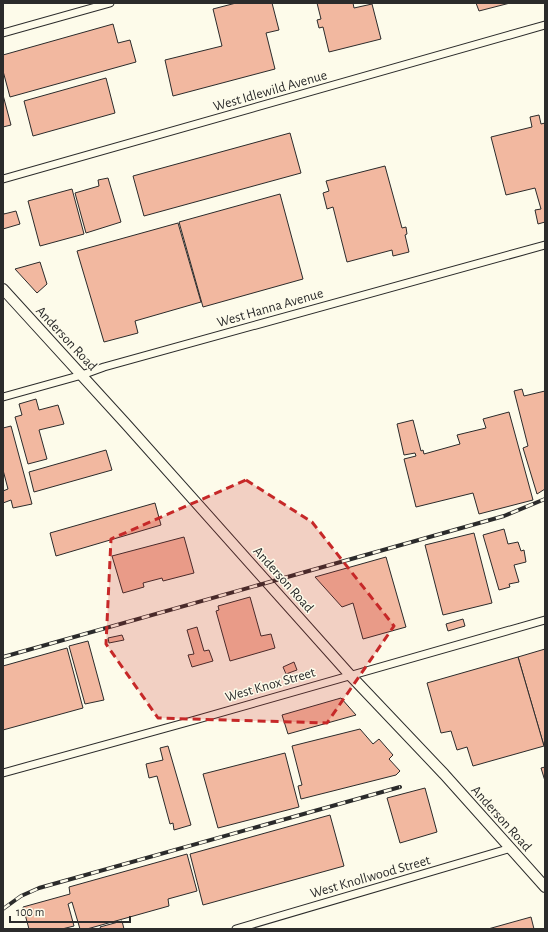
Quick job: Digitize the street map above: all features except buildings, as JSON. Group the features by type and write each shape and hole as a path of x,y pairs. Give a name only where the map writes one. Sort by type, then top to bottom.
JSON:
{"street":[{"path":"3,32 110,3"},
{"name":"West Idlewild Avenue","path":"3,179 545,25"},
{"name":"West Hanna Avenue","path":"3,397 82,375 104,367 545,244"},
{"name":"Anderson Road","path":"3,289 350,674 511,848 545,887"},
{"name":"West Knox Street","path":"3,773 545,620"},
{"name":"West Knollwood Street","path":"236,929 511,848"}],"highlighted area":[{"path":"246,480 312,522 394,626 327,723 158,718 106,644 111,539"}],"railway":[{"path":"3,657 504,516 545,499"},
{"path":"3,909 21,896 39,888 400,787"}]}
